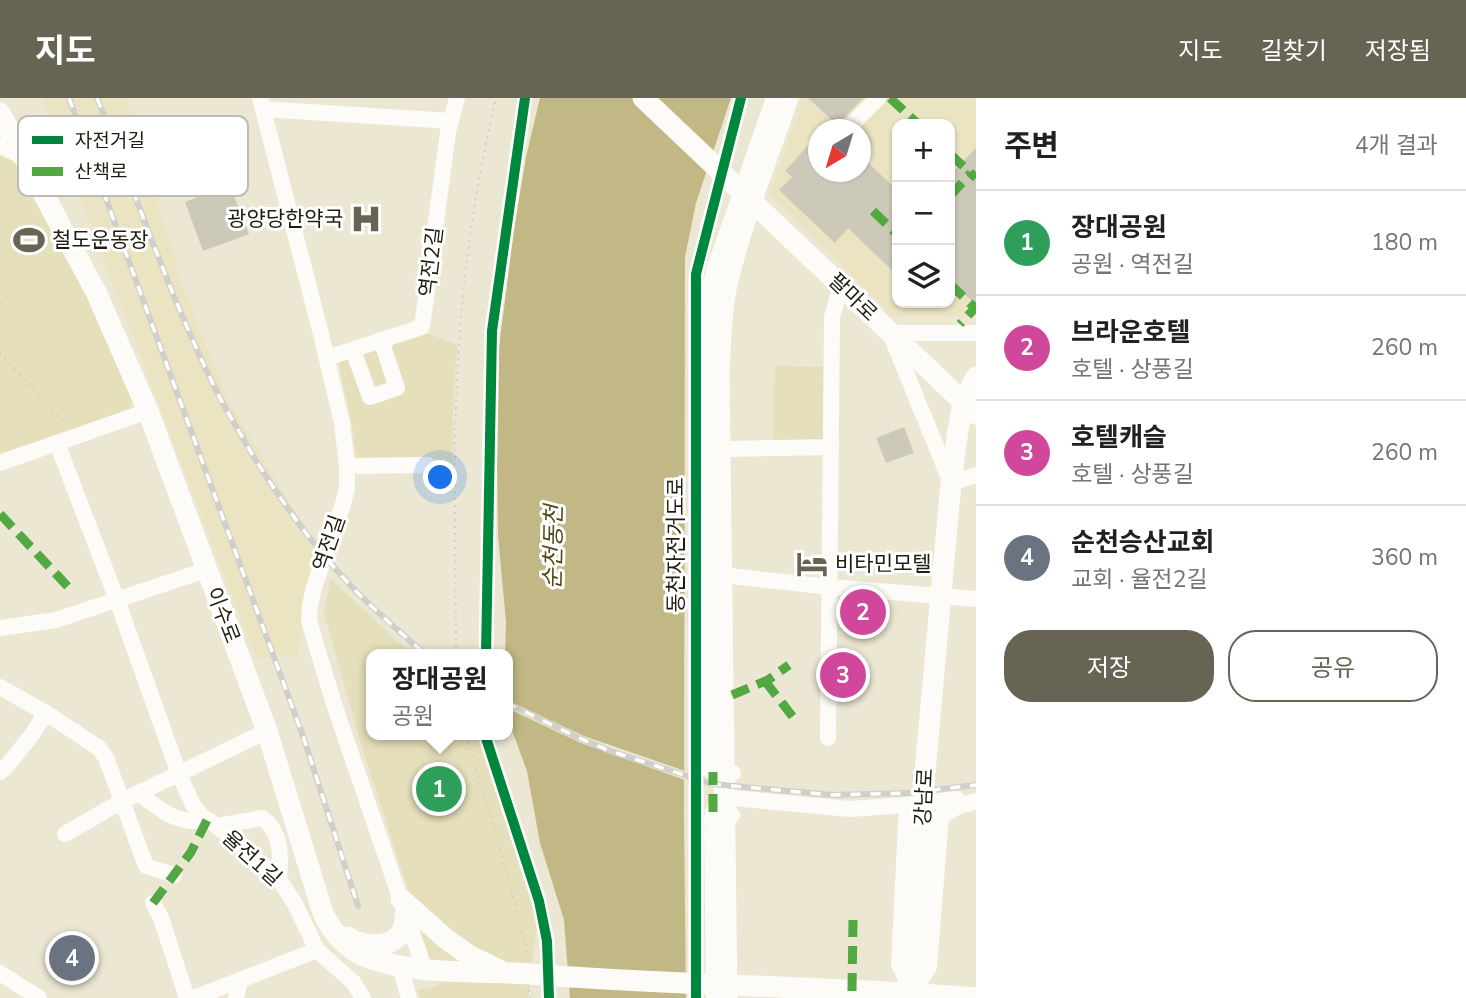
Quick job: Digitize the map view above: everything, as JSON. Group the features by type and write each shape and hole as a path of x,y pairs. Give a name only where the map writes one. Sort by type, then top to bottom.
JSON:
{"main road":[{"name":"팔마로","path":"643,98 970,408"},
{"path":"721,993 714,372 716,319 721,281 732,243 782,98"},
{"path":"721,993 721,320 732,266 788,98"},
{"name":"이수로","path":"0,113 18,146"},
{"name":"이수로","path":"45,196 96,292 148,411 267,731 323,913 336,936 370,959 400,966 459,972 524,974 721,993"},
{"name":"강남로","path":"912,995 925,772 951,483 957,430 970,408 976,377"},
{"path":"323,913 338,930 355,942 388,943 398,937 403,929 404,905"},
{"path":"404,905 470,956 524,974"},
{"path":"721,993 976,998"}],"street":[{"name":"역전2길","path":"327,358 422,327 448,132 457,98"},
{"path":"733,773 728,776 709,769 704,330 708,297 735,185 774,98"},
{"path":"721,993 734,817 727,325 743,252 797,98"},
{"path":"857,119 878,98"},
{"name":"역전길","path":"424,968 334,704 309,620 314,587 343,504 347,466 342,423 327,358 261,104 343,106 451,121"},
{"path":"0,146 18,155"},
{"path":"828,738 832,317 841,285"},
{"path":"976,332 890,332 951,483 976,475"},
{"path":"353,350 370,397 397,388 381,340"},
{"path":"0,463 148,411"},
{"name":"율전1길","path":"57,443 179,774 193,805 197,812 279,879 295,904 317,950"},
{"path":"704,444 729,449 831,447"},
{"path":"347,466 428,465"},
{"path":"0,628 56,620 206,570"},
{"path":"706,573 976,599"},
{"path":"0,687 47,713 99,748 106,758 146,866 174,875"},
{"path":"0,772 47,713"},
{"path":"65,834 122,801 267,731"},
{"path":"139,793 158,808 181,819 212,823 262,818 271,824 280,848 279,879"},
{"path":"733,798 849,809 957,799 957,807"},
{"path":"912,995 929,967 941,817 957,807 976,801"},
{"path":"910,805 899,964 912,995"},
{"path":"153,902 162,918 187,998"},
{"path":"194,998 317,950 354,982 363,998"},
{"path":"400,966 410,998"},
{"path":"0,973 39,998"},
{"path":"236,998 240,980"}],"path":[{"path":"456,649 455,447 459,344 477,191 496,98"},
{"path":"0,353 76,436"},
{"path":"467,740 526,947 524,974 530,998"}],"shaded area":[{"path":"42,98 125,98 131,116 49,116"},
{"path":"803,98 976,98 976,317 893,316 770,194"},
{"name":"철도운동장","path":"0,150 13,156 18,165 18,196 34,196 102,325 133,398 130,408 121,415 0,453"},
{"path":"79,196 156,196 182,285 228,400 316,545 297,656 256,658"},
{"path":"422,331 457,345 453,463 357,462 339,361"},
{"path":"775,366 829,367 827,444 773,443"},
{"path":"331,579 406,649 366,649 366,740 490,740 496,751 510,826 539,901 528,998 420,998 418,990 439,986 358,734 324,612"}],"water":[{"name":"순천동천","path":"540,98 731,98 696,203 685,257 686,998 570,998 564,920 540,843 527,771 513,733 513,649 505,649 506,622 498,536 499,347 526,157"}],"pier":[{"path":"513,703 584,736 688,772 688,781 581,743 513,711"}],"building":[{"path":"808,98 863,98 843,119 831,119"},
{"path":"808,145 808,182 871,182 871,165 892,185 892,270 848,228 835,243 779,190 792,177 785,171"},
{"path":"976,148 976,305 958,288 955,291 955,170"},
{"path":"195,196 234,196 249,234 203,251 185,202 196,198"},
{"path":"904,427 914,453 886,463 876,438"}],"railway":[{"path":"69,98 76,116"},
{"path":"97,98 104,116"},
{"path":"105,196 304,739 358,906"},
{"path":"134,196 184,321 218,394 274,489 337,571 419,649"},
{"path":"513,706 610,751 712,784 832,795 907,793 976,785"}],"marked path":[{"path":"890,98 913,119"},
{"path":"955,159 976,178"},
{"path":"955,191 971,173"},
{"path":"873,211 892,229"},
{"path":"955,289 975,308 960,324"},
{"path":"0,514 71,590"},
{"path":"732,695 768,680 789,665"},
{"path":"765,681 796,721"},
{"path":"713,772 713,812"},
{"path":"153,903 191,852 207,820"},
{"path":"852,991 853,920"}],"cycle path":[{"path":"486,649 492,331 525,98"},
{"name":"동천자전거도로","path":"696,998 696,274 741,98"},
{"path":"487,740 539,901 547,941 549,998"}],"place":[{"name":"광양당한약국","path":"366,219"},
{"name":"철도운동장","path":"29,240"},
{"name":"비타민모텔","path":"812,564"},
{"name":"브라운호텔","path":"863,612"},
{"name":"호텔캐슬","path":"843,675"},
{"name":"장대공원","path":"439,789"},
{"name":"순천승산교회","path":"72,958"}]}
